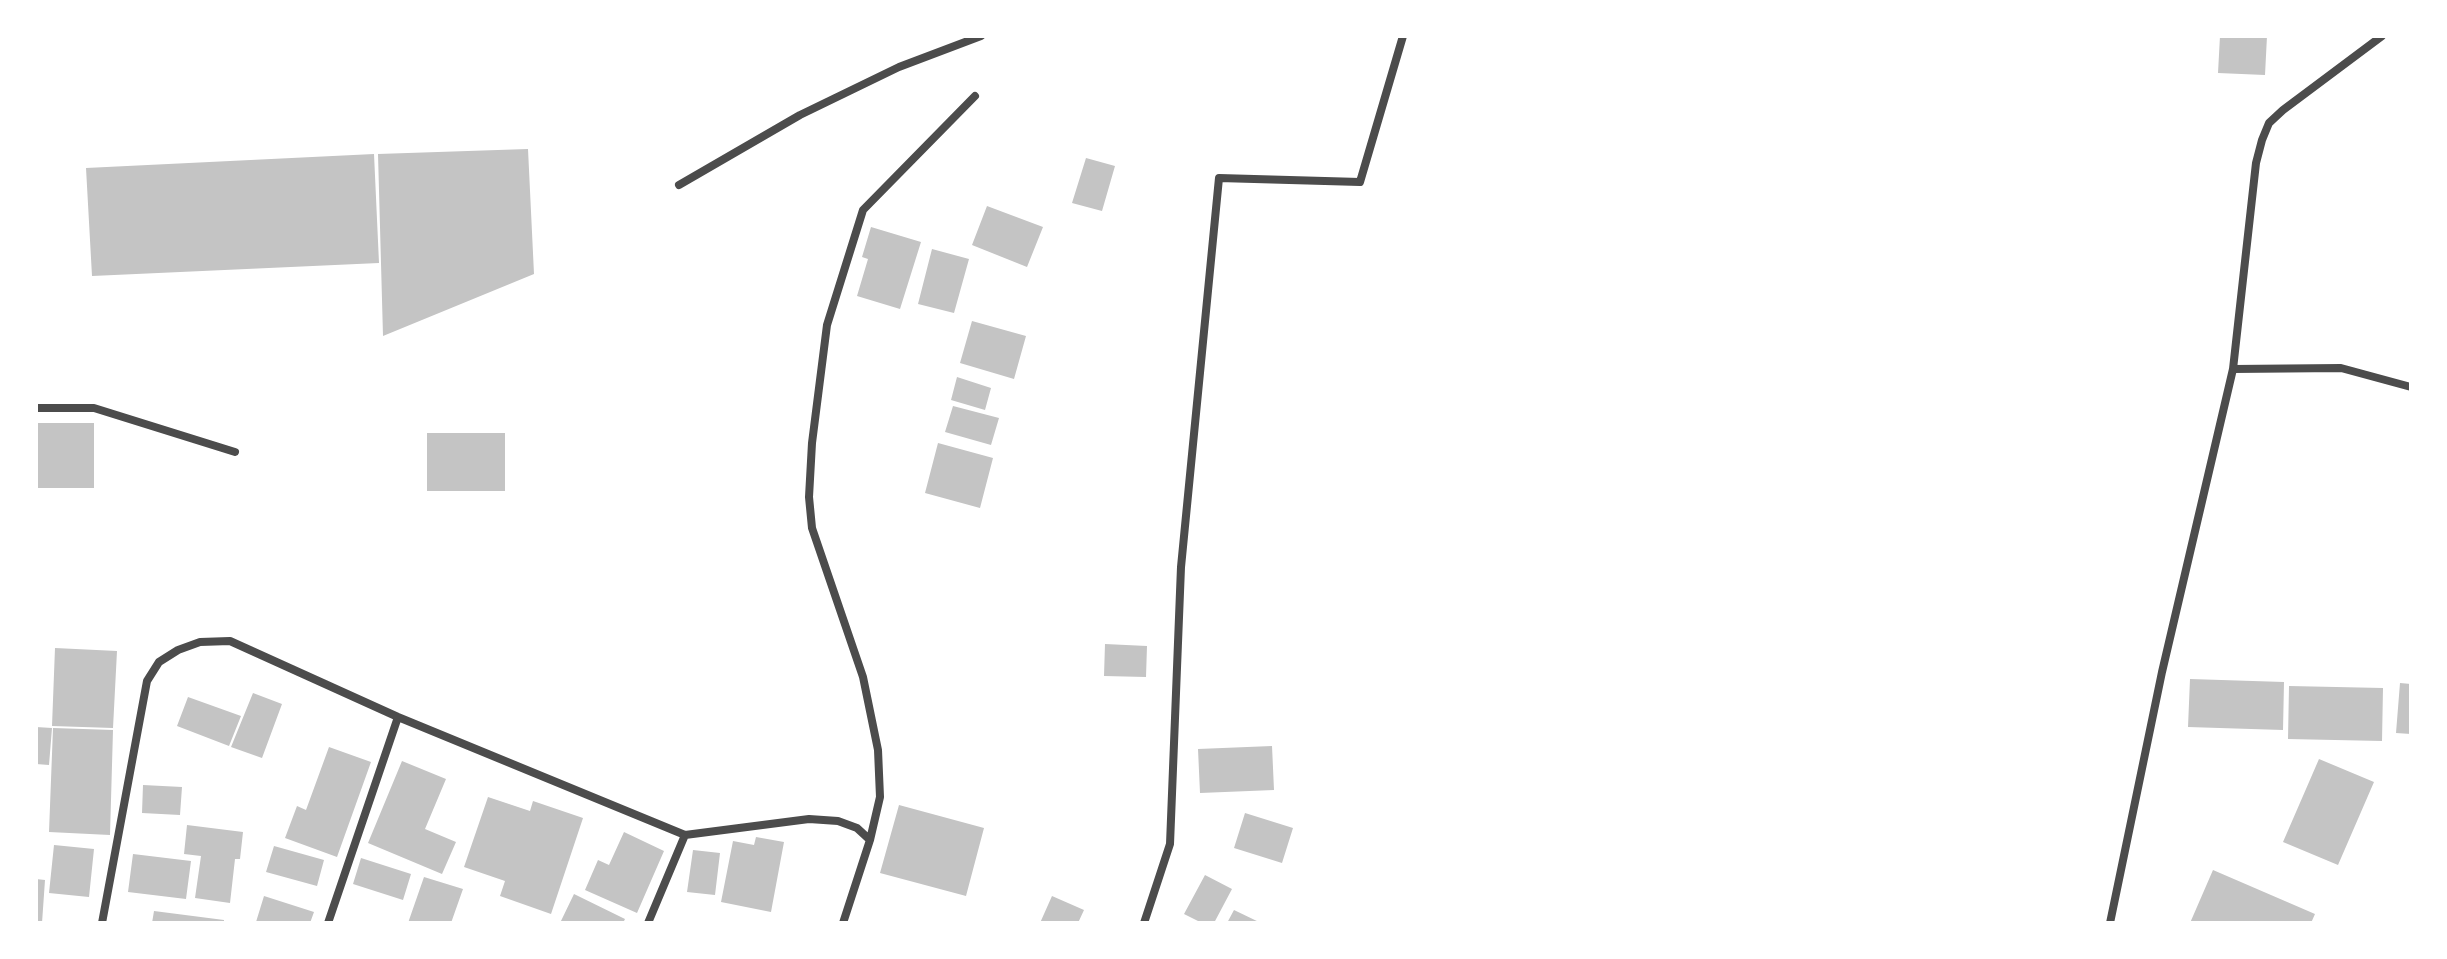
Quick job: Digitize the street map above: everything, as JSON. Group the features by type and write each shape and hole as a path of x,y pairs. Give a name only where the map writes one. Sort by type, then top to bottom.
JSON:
{"street":[{"path":"679,185 814,108 899,67 981,36"},
{"path":"1144,923 1170,844 1181,567 1219,178 1360,182 1403,36"},
{"path":"2110,923 2162,672 2233,369 2256,163 2269,123 2382,36"},
{"path":"843,923 870,840 880,797 878,750 863,677 812,528 809,497 812,443 827,325 863,210 975,96"},
{"path":"2233,369 2341,368 2411,387"},
{"path":"36,408 94,408 235,452"},
{"path":"102,923 147,681 159,662 178,650 200,642 230,641 398,717 685,835 809,819 838,821 857,828 870,840"},
{"path":"328,923 398,717"},
{"path":"648,923 685,835"}],"building":[{"path":"2220,36 2267,36 2265,75 2218,73"},
{"path":"528,149 534,274 383,336 378,154"},
{"path":"374,154 379,263 92,276 86,168"},
{"path":"1086,158 1115,166 1102,211 1072,203"},
{"path":"987,206 1043,227 1027,267 972,245"},
{"path":"871,227 921,242 900,309 857,296 868,259 862,257"},
{"path":"932,249 969,259 954,313 918,304"},
{"path":"972,321 1026,336 1014,379 960,363"},
{"path":"957,377 991,388 985,410 951,400"},
{"path":"953,406 999,418 991,445 945,432"},
{"path":"36,423 94,423 94,488 36,488"},
{"path":"427,433 505,433 505,491 427,491"},
{"path":"938,443 993,458 980,508 925,493"},
{"path":"1105,644 1147,646 1146,677 1104,676"},
{"path":"55,648 117,651 113,728 52,726"},
{"path":"2190,679 2284,682 2283,730 2188,727"},
{"path":"2400,683 2411,684 2411,734 2396,733"},
{"path":"2289,686 2383,688 2382,741 2288,739"},
{"path":"253,693 282,704 262,758 231,747"},
{"path":"188,697 241,716 229,746 177,726"},
{"path":"36,727 52,728 49,765 36,764"},
{"path":"53,728 113,730 110,835 49,832"},
{"path":"1272,746 1274,790 1200,793 1198,749"},
{"path":"329,747 371,762 337,857 285,838 297,806 306,810"},
{"path":"2319,759 2374,782 2338,865 2283,842"},
{"path":"402,761 446,779 425,829 456,842 442,874 368,843"},
{"path":"143,785 182,787 180,815 142,813"},
{"path":"488,797 530,811 533,801 583,818 551,914 500,896 505,881 464,867"},
{"path":"899,805 984,828 966,896 880,873"},
{"path":"1245,813 1293,828 1282,863 1234,848"},
{"path":"187,825 243,832 240,859 235,859 230,903 195,898 201,856 184,854"},
{"path":"624,832 664,851 637,913 585,890 598,860 609,865"},
{"path":"756,837 784,842 771,912 721,902 733,841 754,845"},
{"path":"54,845 94,849 89,897 49,893"},
{"path":"274,846 324,860 317,886 266,872"},
{"path":"693,850 720,853 715,895 687,892"},
{"path":"133,854 191,861 186,899 128,892"},
{"path":"361,858 411,874 403,900 353,884"},
{"path":"2213,870 2315,914 2311,923 2190,923"},
{"path":"1205,875 1232,889 1214,923 1202,923 1184,914"},
{"path":"424,877 463,889 451,923 408,923"},
{"path":"36,879 45,880 42,923 36,923"},
{"path":"574,894 625,919 623,923 560,923"},
{"path":"264,896 314,912 310,923 256,922"},
{"path":"1052,896 1084,910 1078,923 1040,923"},
{"path":"1234,910 1261,923 1227,923"},
{"path":"154,911 224,920 224,923 152,923"}]}
